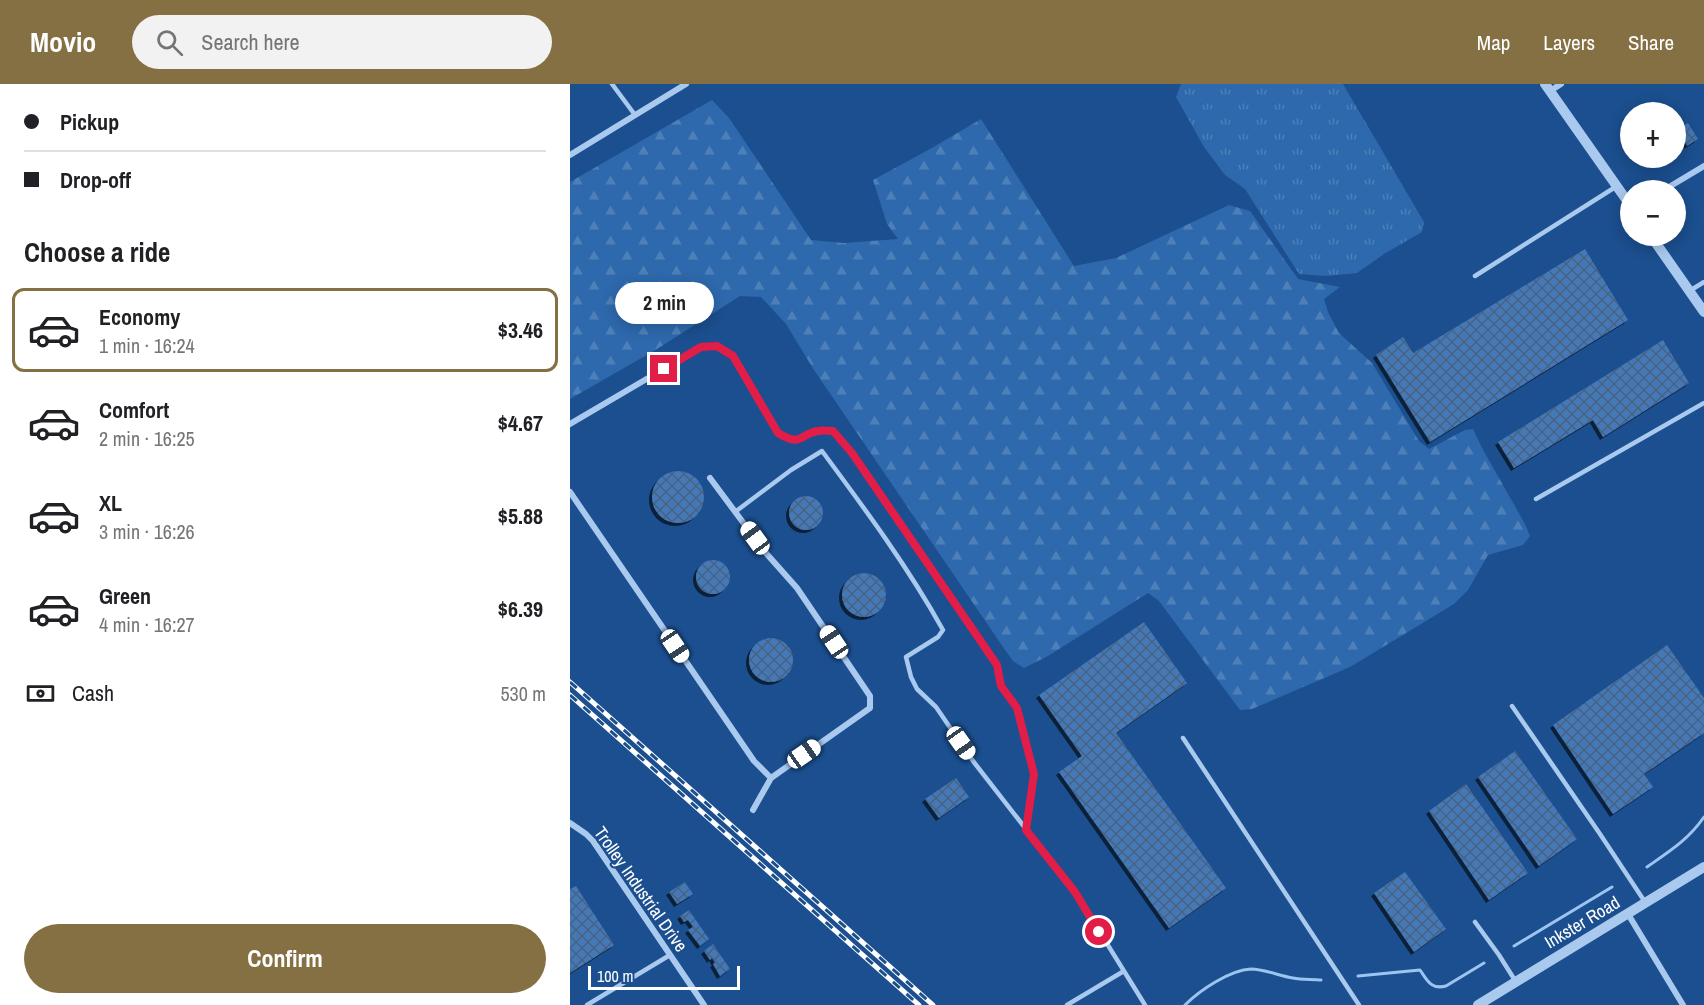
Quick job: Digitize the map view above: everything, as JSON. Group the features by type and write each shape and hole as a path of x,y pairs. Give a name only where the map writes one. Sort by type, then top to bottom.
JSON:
{"street":[{"path":"570,155 686,84"},
{"path":"1561,84 1547,88 1620,190"},
{"path":"1681,180 1704,166"},
{"path":"1658,246 1704,312"},
{"path":"570,424 701,347 717,346 733,356 778,433 789,439 799,440 816,431 833,431 852,453 997,665 1001,686 1017,708 1034,774 1026,830"},
{"path":"710,478 765,552 797,588 870,696 870,708 771,778 753,810"},
{"path":"570,492 754,761 771,778"},
{"name":"Trolley Industrial Drive","path":"570,823 593,841 704,1005"},
{"name":"Inkster Road","path":"1478,1005 1704,867"},
{"path":"1628,914 1683,1005"}],"lane":[{"path":"612,84 635,115"},
{"path":"1475,276 1617,186"},
{"path":"1690,291 1704,282"},
{"path":"1536,499 1704,403"},
{"path":"735,512 791,470 822,451 873,519 943,630 938,637 906,657 917,689 936,707 973,761 1075,892 1145,1005"},
{"path":"1512,706 1646,903"},
{"path":"1183,738 1359,1005"},
{"path":"1475,922 1500,955 1516,982"},
{"path":"586,1005 670,955"},
{"path":"1067,1005 1124,971"}],"green space":[{"path":"1181,84 1343,84 1424,222 1422,232 1357,273 1326,276 1299,274 1245,189 1225,175 1204,147 1176,97"},
{"path":"712,100 729,118 811,240 844,243 898,239 887,224 873,180 981,119 1074,266 1116,258 1229,205 1250,211 1298,279 1340,287 1324,299 1328,312 1339,333 1372,363 1419,441 1429,449 1465,430 1473,429 1530,536 1523,545 1488,555 1468,590 1454,604 1350,667 1252,709 1240,710 1159,601 1148,593 1048,656 1024,668 1013,661 1003,647 814,370 786,324 761,297 740,296 657,349 570,399 570,182"}],"building":[{"path":"1688,123 1698,139 1687,146 1686,144 1686,124"},
{"path":"1585,249 1628,320 1430,442 1376,355 1403,337 1413,353"},
{"path":"1663,340 1689,383 1603,437 1593,420 1514,468 1498,442"},
{"path":"678,471 692,475 700,483 704,497 700,511 692,519 678,523 664,519 656,511 652,497 656,483 664,475"},
{"path":"806,496 818,501 823,513 818,525 806,530 794,525 789,513 794,501"},
{"path":"713,560 725,565 730,577 725,589 713,594 701,589 696,577 701,565"},
{"path":"864,573 879,580 886,595 879,610 864,617 849,610 842,595 849,580"},
{"path":"1144,622 1187,683 1116,733 1226,888 1169,928 1059,772 1082,756 1039,695"},
{"path":"771,638 787,644 793,660 787,676 771,682 755,676 749,660 755,644"},
{"path":"1667,645 1704,698 1704,733 1644,774 1653,787 1613,814 1553,725"},
{"path":"1515,751 1577,839 1539,866 1478,777"},
{"path":"956,778 969,797 939,818 925,799"},
{"path":"1466,784 1528,873 1489,900 1429,811"},
{"path":"1405,872 1446,929 1414,952 1374,893"},
{"path":"685,882 693,894 677,904 669,892"},
{"path":"576,886 614,945 570,973 570,889"},
{"path":"689,910 709,939 700,946 688,930 693,927 688,920 684,922 680,916"},
{"path":"713,944 730,969 720,976 712,958 710,960 704,951"}],"waterway":[{"path":"1647,867 1685,839 1704,817"},
{"path":"1514,946 1612,887"},
{"path":"1358,976 1420,970 1430,983 1441,987 1484,963"},
{"path":"1185,1005 1216,982 1243,970 1256,969 1296,979 1321,980"}],"railway":[{"path":"570,682 933,1005"},
{"path":"570,695 919,1005"}],"route":[{"path":"664,369 701,347 717,346 733,356 778,433 789,439 799,440 816,431 833,431 852,453 997,665 1001,686 1017,708 1034,774 1026,830 1075,892 1099,932"}]}
